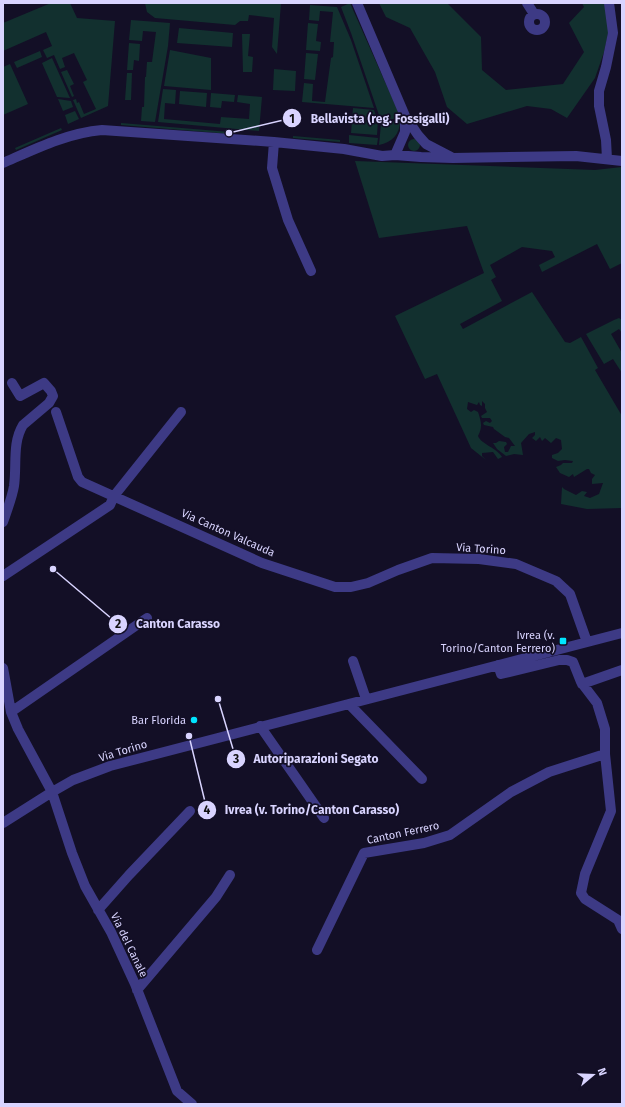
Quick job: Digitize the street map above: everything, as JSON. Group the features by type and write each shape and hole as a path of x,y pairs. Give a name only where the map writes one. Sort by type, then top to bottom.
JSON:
{"street":[{"path":"357,3 405,116 426,144 453,158"},
{"path":"527,3 534,14"},
{"path":"607,159 606,140 599,106 599,91 613,33 610,3"},
{"path":"395,154 405,132 405,116"},
{"path":"3,163 52,142 85,131 102,130 274,142 344,149 377,155 395,154 453,158 576,156 622,161"},
{"path":"274,142 272,168 288,220 311,271"},
{"path":"3,522 14,486 17,439 21,428 49,403 53,396 51,391 44,383 20,396 12,383"},
{"name":"Via Canton Valcauda","path":"56,412 78,477 82,482 262,563 335,587"},
{"path":"3,576 110,505 114,496 181,412"},
{"name":"Via Torino","path":"335,587 357,586 432,558 479,559 516,564 556,581 570,594 587,642"},
{"path":"11,712 147,618"},
{"name":"Via Torino","path":"3,823 73,780 110,766 622,633"},
{"path":"498,665 501,674 507,674 559,660 573,662 582,684 597,703 604,729 610,811 585,874 581,893 585,899 618,920 622,928"},
{"path":"353,661 366,699"},
{"name":"Via del Canale","path":"3,668 11,712 18,729 52,792 72,853 85,886 110,932 137,990 177,1091 192,1104"},
{"path":"582,684 622,670"},
{"path":"349,704 422,780"},
{"path":"260,726 324,818"},
{"name":"Canton Ferrero","path":"317,950 364,853 424,843 450,835 511,792 543,776 605,754"},
{"path":"98,910 190,811"},
{"path":"137,990 216,897 230,875"}],"green space":[{"path":"51,3 70,3 77,18 115,21 108,106 81,118 73,100 76,99 77,103 79,102 84,114 96,109 83,82 87,80 74,53 62,58 65,67 60,69 54,55 47,58 43,50 52,46 46,32 3,51 3,23"},
{"path":"145,3 281,3 277,54 272,47 274,18 249,15 248,21 240,21 235,25 155,18 147,12"},
{"path":"350,3 397,109 399,118 381,121 341,7"},
{"path":"379,3 447,3 481,37 482,70 506,90 563,84 584,52 569,23 584,7 582,3 605,3 609,29 604,52 595,78 567,118 551,109 527,106 467,124 447,107 435,72 410,28 386,17"},
{"path":"310,5 337,7 351,40 374,108 302,102 304,83 313,84 312,101 325,102 331,58 333,57 334,42 330,42 333,12 320,11 319,21 309,20"},
{"path":"131,20 170,23 168,46 155,122 141,121 142,107 144,107 147,62 152,62 156,32 143,31 142,41 129,40"},
{"path":"308,23 318,24 316,41 321,42 320,51 306,50"},
{"path":"179,28 233,33 232,47 177,43"},
{"path":"242,34 250,34 248,56 253,57 252,72 243,72"},
{"path":"129,43 140,44 139,61 134,60 133,70 127,70"},
{"path":"170,50 211,58 211,90 164,86"},
{"path":"40,51 42,57 17,68 14,62"},
{"path":"306,53 318,54 315,80 304,79"},
{"path":"52,58 70,98 57,97 42,63"},
{"path":"10,64 28,104 3,115 3,67"},
{"path":"274,69 296,71 295,91 273,90"},
{"path":"67,70 74,84 70,86 74,96 72,97 61,72"},
{"path":"127,73 132,73 131,100 125,100"},
{"path":"163,89 176,90 175,104 165,103 164,119 220,124 221,117 249,119 250,104 237,102 238,95 262,97 259,131 158,122"},
{"path":"180,91 207,93 206,107 179,104"},
{"path":"211,93 235,95 234,102 222,101 221,108 210,107"},
{"path":"58,99 71,101 73,107 63,111"},
{"path":"353,108 374,110 378,121 377,135 351,133"},
{"path":"75,111 79,119 68,124 65,115"},
{"path":"400,120 397,134 388,142 379,145 381,124"},
{"path":"121,123 230,132 230,134 121,125"},
{"path":"61,128 62,130 16,150 15,148"},
{"path":"349,135 378,138 377,145 349,143"},
{"path":"293,136 340,140 340,142 293,138"},
{"path":"414,139 418,141 420,145 418,149 414,151 410,149 408,145 410,141"},
{"path":"355,161 595,170 622,167 622,263 610,269 597,244 542,272 539,265 555,257 552,251 522,247 490,265 496,277 491,280 502,301 460,324 463,329 532,292 565,342 570,343 581,337 598,368 595,370 622,416 622,508 587,509 561,504 562,487 576,495 582,491 587,492 584,496 590,498 599,494 603,483 592,484 592,479 595,475 591,473 589,469 574,477 573,474 569,477 560,473 556,467 563,463 572,463 573,461 558,461 552,458 552,455 558,453 562,449 561,440 556,438 551,443 545,438 542,441 540,437 536,441 532,438 535,435 535,432 529,434 521,443 523,455 514,454 506,456 497,449 493,443 499,441 506,442 507,444 504,447 505,452 508,452 511,446 515,446 509,438 505,437 493,427 484,425 483,423 486,421 490,423 492,421 490,418 482,418 481,416 487,412 485,404 482,401 482,406 479,402 477,405 468,402 467,409 471,412 474,410 478,412 481,424 481,430 478,436 480,439 497,451 502,457 498,459 493,452 482,453 482,456 486,460 471,448 437,374 425,379 395,316 484,273 467,226 379,238"},
{"path":"619,318 622,320 622,333 619,329 611,334 622,353 622,373 613,359 604,364 586,334"}],"place":[{"name":"Bellavista (reg. Fossigalli)","path":"229,133"},
{"name":"Canton Carasso","path":"53,569"},
{"name":"Ivrea (v. Torino/Canton Ferrero)","path":"563,641"},
{"name":"Autoriparazioni Segato","path":"218,699"},
{"name":"Bar Florida","path":"194,720"},
{"name":"Ivrea (v. Torino/Canton Carasso)","path":"189,736"}]}
